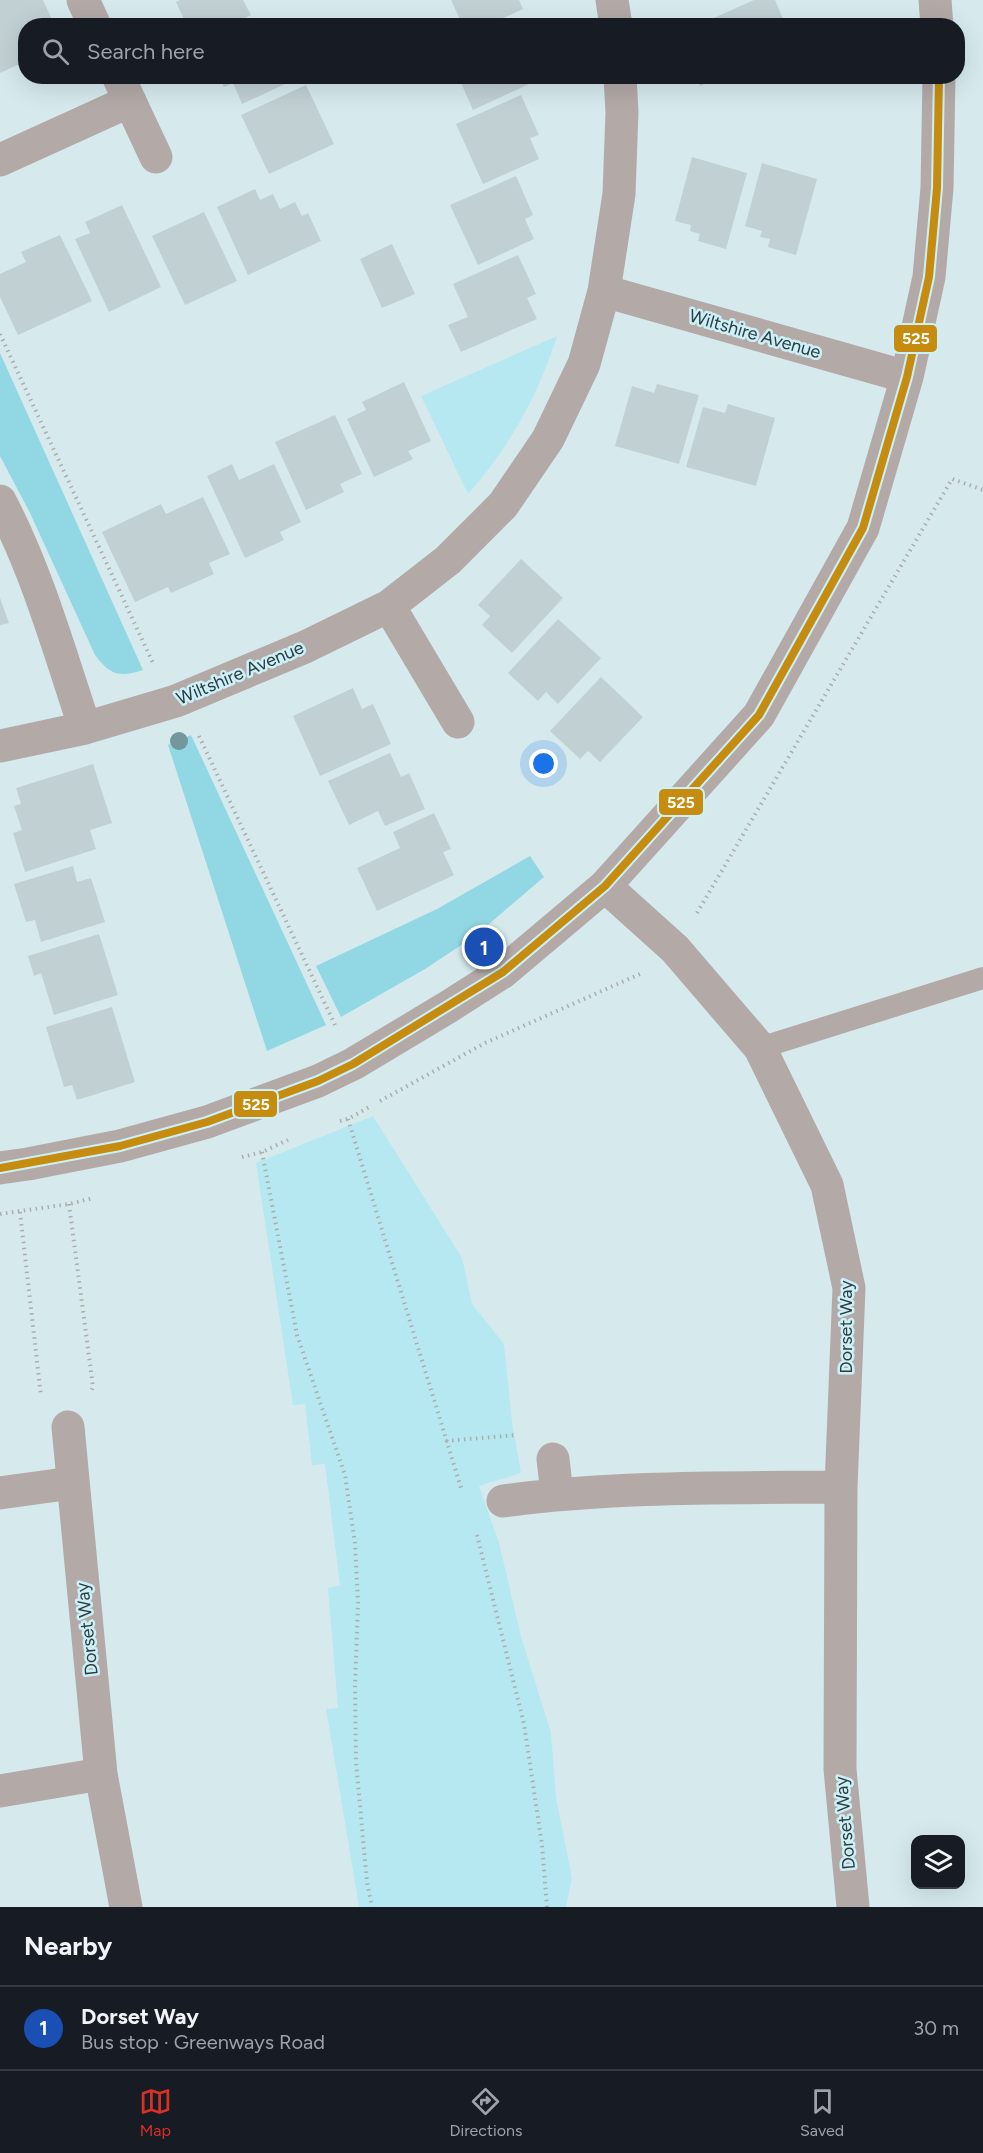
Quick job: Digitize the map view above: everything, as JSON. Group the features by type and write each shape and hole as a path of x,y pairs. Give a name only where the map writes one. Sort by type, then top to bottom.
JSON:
{"street":[{"path":"83,0 91,18"},
{"path":"612,0 615,18"},
{"path":"934,0 936,18"},
{"name":"Wiltshire Avenue","path":"0,746 86,728 176,701 305,647 389,606 448,560 503,505 548,439 584,364 604,291 619,194 622,112 620,84"},
{"path":"0,1168 120,1146 207,1122 318,1081 353,1064 448,1008 503,972 605,886 759,715 863,528 907,377 929,277 937,188 939,84"},
{"path":"0,160 124,89 156,157"},
{"name":"Wiltshire Avenue","path":"604,291 907,377"},
{"path":"0,501 11,522 45,610 86,728"},
{"path":"389,606 458,722"},
{"name":"Dorset Way","path":"605,886 675,949 760,1048 827,1185 849,1288 841,1487 840,1769 853,1907"},
{"name":"Dorset Way","path":"68,1427 101,1774 126,1907"},
{"path":"553,1459 557,1494"},
{"path":"0,1493 72,1483"},
{"path":"503,1501 557,1494 672,1489 841,1487"},
{"path":"0,1791 101,1774"}],"lane":[{"path":"760,1048 983,978"}],"path":[{"path":"0,334 158,673 197,732 353,1064"},
{"path":"675,949 952,479 983,490"},
{"path":"262,1152 297,1335 345,1475 355,1543 358,1603 355,1686 356,1762 372,1907"},
{"path":"20,1212 39,1394 68,1427 93,1388 69,1204"},
{"path":"446,1441 525,1435 553,1459"}],"shaded area":[{"path":"557,336 541,379 521,420 497,458 468,494 421,396"},
{"path":"0,353 143,670 127,674 116,673 105,667 95,655 30,513 0,456"},
{"path":"191,735 326,1025 267,1051 168,745"},
{"path":"530,856 544,877 475,936 425,969 341,1017 316,966 437,909"},
{"path":"373,1116 462,1258 472,1304 504,1344 512,1422 521,1473 479,1486 499,1543 521,1636 551,1733 556,1798 572,1878 566,1907 359,1907 326,1709 338,1708 328,1588 340,1585 325,1464 312,1465 305,1404 293,1405 256,1163"}],"building":[{"path":"0,0 43,0 51,18 18,18 18,65 0,73"},
{"path":"180,0 243,0 251,15 245,18 183,18 176,2"},
{"path":"451,0 519,0 523,9 503,18 459,18"},
{"path":"754,0 775,0 783,18 714,18"},
{"path":"233,84 285,84 242,104"},
{"path":"462,84 529,84 473,110"},
{"path":"306,85 334,144 269,174 241,115"},
{"path":"521,95 539,135 530,138 539,159 483,184 456,124"},
{"path":"692,157 747,173 726,249 698,241 700,234 690,231 691,225 675,221"},
{"path":"762,163 817,179 796,255 768,247 770,239 760,237 762,231 745,226"},
{"path":"516,176 533,215 525,219 534,239 478,265 450,205"},
{"path":"255,189 260,200 273,194 280,209 295,202 302,216 308,213 321,241 248,275 217,207"},
{"path":"122,205 161,287 109,312 75,239 90,233 85,222"},
{"path":"204,212 237,281 185,305 152,236"},
{"path":"60,235 92,301 18,335 0,297 0,274 26,262 21,252"},
{"path":"392,244 415,294 382,308 360,259"},
{"path":"518,255 536,294 527,298 537,319 461,352 448,325 468,317 453,284"},
{"path":"404,382 431,441 408,451 413,459 374,477 347,419 366,410 362,402"},
{"path":"657,384 699,395 679,464 615,446 632,386 654,393"},
{"path":"728,404 775,418 756,486 686,467 703,407 725,413"},
{"path":"335,415 362,474 340,484 344,492 306,510 275,442"},
{"path":"232,464 239,480 274,464 301,522 280,532 284,540 245,558 207,476"},
{"path":"203,497 230,554 209,563 214,574 171,593 168,587 135,602 102,532 161,504 166,514"},
{"path":"521,559 563,598 512,653 482,625 490,616 478,605"},
{"path":"0,598 9,623 0,625"},
{"path":"558,619 601,658 558,704 546,692 538,701 508,673"},
{"path":"601,677 643,717 600,762 588,751 580,759 550,731"},
{"path":"353,688 362,709 373,704 391,744 320,776 293,716"},
{"path":"390,753 401,777 409,773 425,809 385,826 378,811 349,825 328,781"},
{"path":"93,764 112,823 90,830 96,849 25,872 13,833 22,830 14,806 21,804 16,788"},
{"path":"434,813 451,849 443,852 454,875 377,911 357,868 400,848 393,832"},
{"path":"73,866 77,882 91,878 105,922 41,942 35,920 26,922 14,884"},
{"path":"99,934 118,995 54,1015 41,973 34,976 28,956"},
{"path":"112,1007 135,1082 77,1100 72,1085 64,1087 46,1027"}],"transit line":[{"name":"525","path":"0,1168 120,1146 207,1122 318,1081 353,1064 503,972 605,886 759,715 863,528 907,377 929,277 937,188 939,84"}],"place":[{"name":"Dorset Way","path":"484,947"}]}
